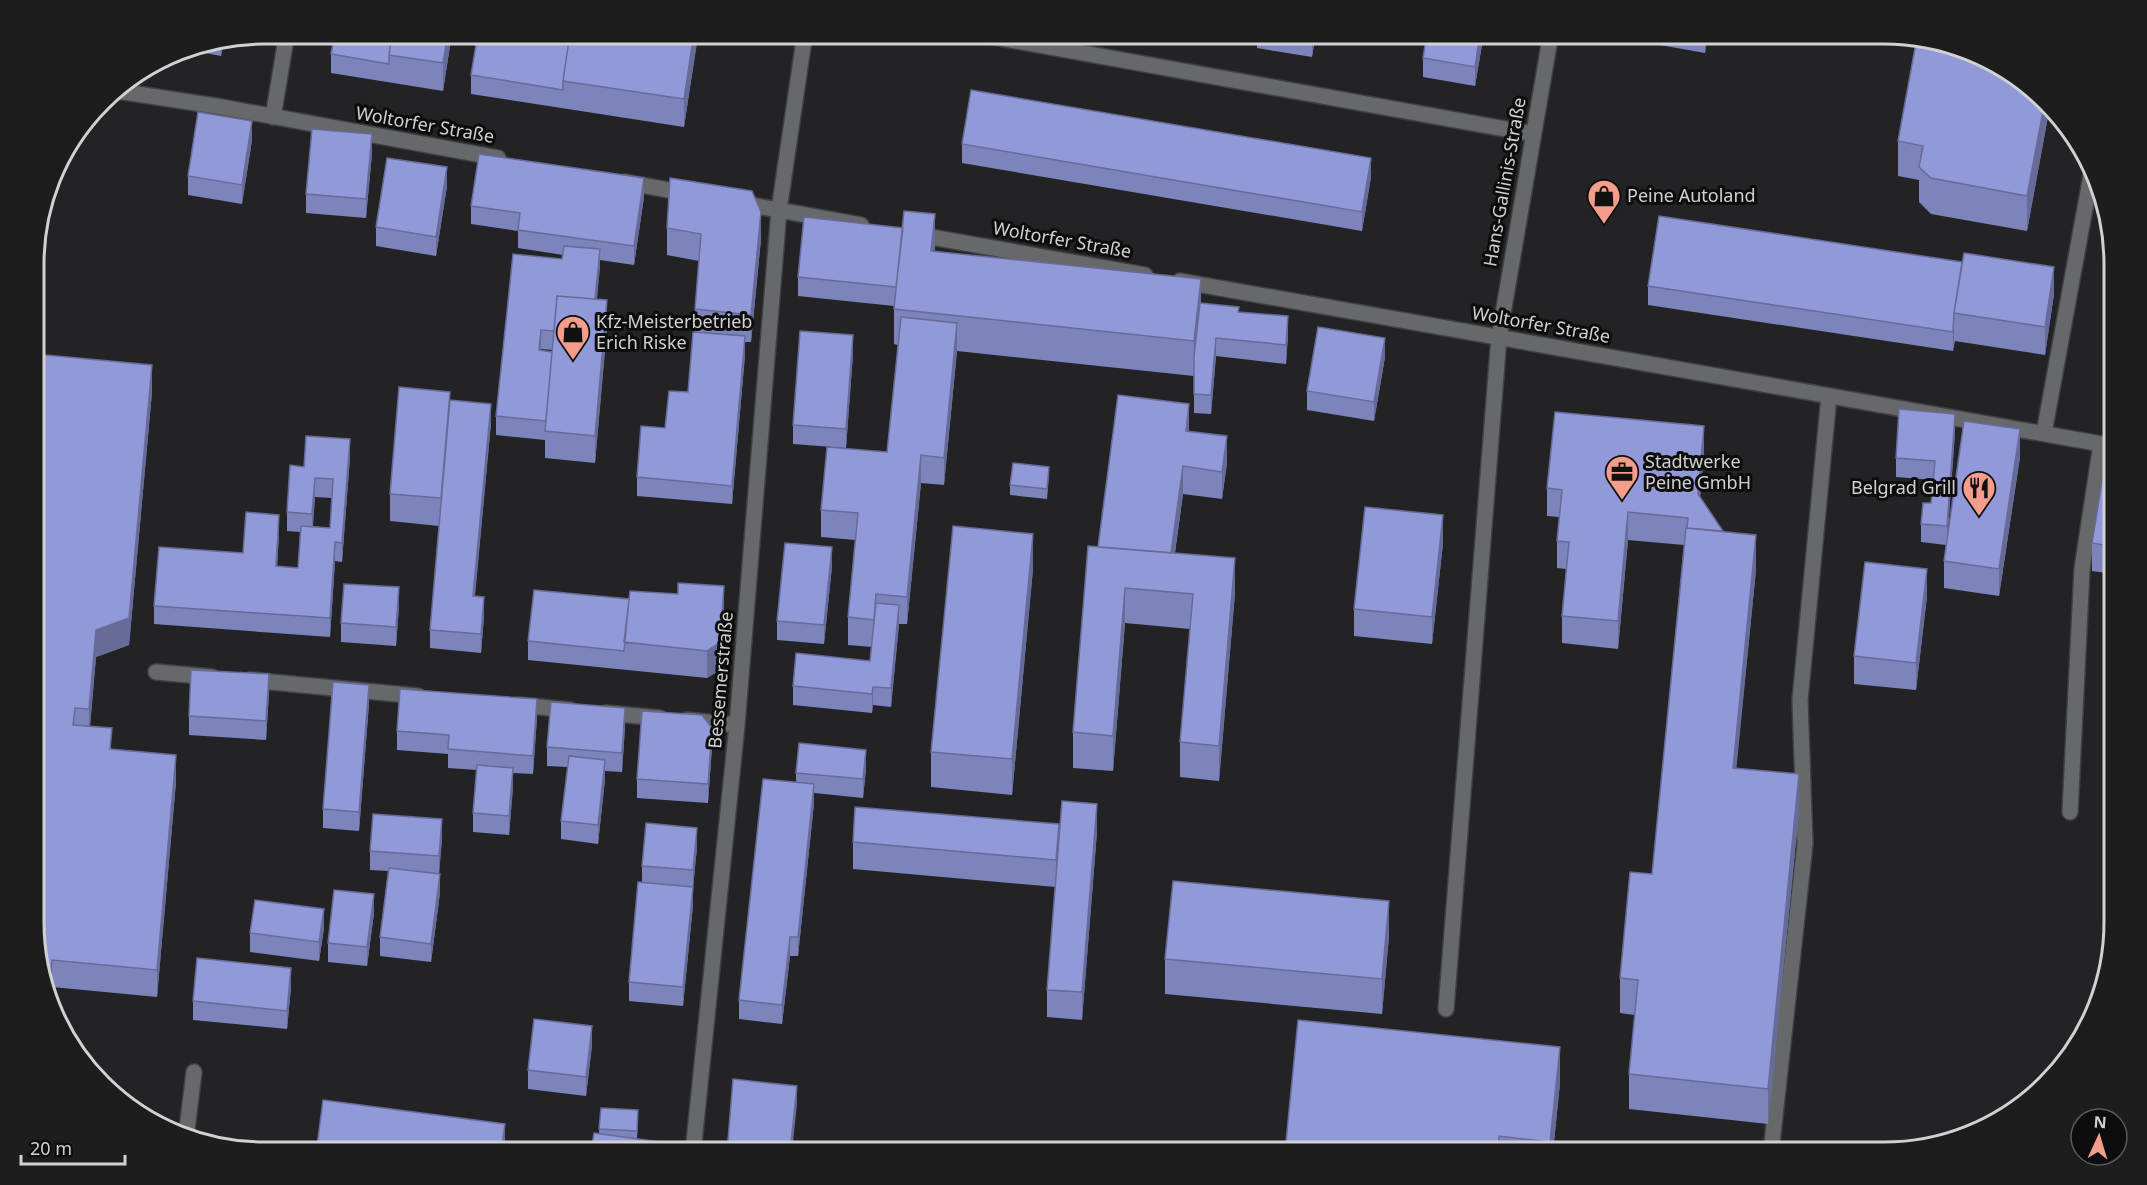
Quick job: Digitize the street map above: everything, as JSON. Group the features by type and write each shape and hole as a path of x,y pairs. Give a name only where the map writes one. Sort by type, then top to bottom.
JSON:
{"street":[{"path":"273,117 285,44"},
{"name":"Bessemerstraße","path":"694,1142 737,725 779,210 803,44"},
{"path":"1033,44 1533,134"},
{"name":"Hans-Gallinis-Straße","path":"1446,1008 1499,337 1549,44"},
{"name":"Woltorfer Straße","path":"125,92 509,160"},
{"path":"614,180 873,227"},
{"path":"2044,434 2089,185"},
{"name":"Woltorfer Straße","path":"897,231 2104,444"},
{"path":"1772,1142 1805,844 1800,700 1829,396"},
{"path":"2070,812 2082,569 2104,460"},
{"path":"156,672 429,697"},
{"path":"500,703 737,725"},
{"path":"187,1128 194,1072"}],"building":[{"path":"333,44 390,44 389,64 331,54"},
{"path":"390,44 446,44 443,63 389,55"},
{"path":"476,44 568,44 563,90 471,75"},
{"path":"568,44 692,44 684,99 563,81"},
{"path":"1425,44 1478,44 1475,67 1423,58"},
{"path":"1915,46 1954,55 1981,66 2018,89 2043,112 2027,196 1931,178 1919,167 1923,146 1898,141"},
{"path":"971,90 1371,158 1362,212 962,144"},
{"path":"198,112 252,121 242,185 188,176"},
{"path":"312,129 372,134 366,199 306,194"},
{"path":"479,154 644,178 634,246 518,230 520,213 471,206"},
{"path":"387,158 447,167 436,237 376,227"},
{"path":"670,178 752,191 761,212 751,315 695,309 701,234 667,228"},
{"path":"904,211 935,214 931,251 1201,279 1194,341 894,309"},
{"path":"1659,216 1962,262 1953,332 1648,286"},
{"path":"804,217 903,228 896,287 798,277"},
{"path":"564,246 600,249 595,299 557,296 554,331 541,330 539,350 552,352 546,421 496,416 513,254 562,259"},
{"path":"1964,253 2054,267 2045,327 1954,313"},
{"path":"557,296 607,300 595,436 545,431"},
{"path":"1200,303 1239,307 1238,312 1288,316 1286,345 1216,338 1211,395 1194,394 1194,357"},
{"path":"901,317 957,323 944,458 921,455 907,597 876,594 874,620 848,617 858,513 821,510 827,447 887,452"},
{"path":"1318,327 1385,338 1374,402 1307,391"},
{"path":"800,331 853,335 846,429 793,425"},
{"path":"693,332 745,336 732,486 637,477 641,426 665,428 669,391 688,392"},
{"path":"44,355 152,365 129,618 96,630 89,709 75,708 73,725 112,728 110,749 176,755 157,970 52,960 50,976 44,936"},
{"path":"399,387 450,392 441,498 390,494"},
{"path":"1118,395 1189,404 1186,431 1227,436 1222,472 1183,466 1171,553 1098,547"},
{"path":"450,400 491,404 473,596 484,597 481,634 430,630"},
{"path":"1899,409 1955,414 1947,526 1921,524 1923,503 1931,503 1935,461 1896,458"},
{"path":"1555,412 1704,426 1698,494 1723,531 1687,528 1688,518 1628,512 1618,621 1562,616 1569,542 1557,541 1562,490 1547,488"},
{"path":"1964,421 2020,429 1999,569 1944,561"},
{"path":"306,436 350,439 342,543 335,542 330,618 154,606 159,547 243,553 246,512 279,515 276,566 298,568 301,526 330,528 333,479 315,478 312,514 287,512 290,465 304,467"},
{"path":"1013,463 1049,467 1047,489 1010,485"},
{"path":"2104,469 2104,545 2092,543"},
{"path":"1365,507 1443,515 1432,617 1354,609"},
{"path":"953,526 1033,534 1012,759 931,752"},
{"path":"1686,528 1756,535 1733,768 1799,774 1768,1089 1629,1074 1638,980 1620,978 1630,872 1652,874"},
{"path":"785,543 832,547 824,625 777,621"},
{"path":"1088,546 1235,558 1219,746 1180,742 1193,594 1125,588 1113,736 1073,732"},
{"path":"1865,562 1927,569 1916,663 1854,656"},
{"path":"678,583 724,586 720,642 707,651 624,642 630,591 678,594"},
{"path":"344,584 399,587 396,627 341,623"},
{"path":"534,590 629,599 624,651 528,641"},
{"path":"876,603 899,605 891,688 873,687 872,694 793,686 796,653 870,661"},
{"path":"191,670 269,674 266,721 189,716"},
{"path":"333,682 369,685 359,812 323,809"},
{"path":"400,689 537,699 533,756 448,749 449,735 397,731"},
{"path":"551,702 625,708 622,753 547,747"},
{"path":"642,711 702,715 712,728 708,784 637,779"},
{"path":"799,743 866,750 863,779 796,773"},
{"path":"569,756 605,760 598,825 561,821"},
{"path":"477,765 513,768 509,816 473,813"},
{"path":"763,779 814,784 798,937 790,937 782,1005 739,1000"},
{"path":"1062,801 1097,804 1082,992 1047,990"},
{"path":"855,807 1059,824 1056,860 853,842"},
{"path":"373,814 442,819 439,856 370,851"},
{"path":"646,823 697,828 693,870 642,866"},
{"path":"389,868 440,874 431,944 380,937"},
{"path":"1173,881 1389,901 1382,979 1165,959"},
{"path":"638,882 693,887 683,987 629,982"},
{"path":"334,890 374,894 367,947 328,943"},
{"path":"255,900 324,909 319,942 250,933"},
{"path":"197,958 291,968 287,1011 193,1001"},
{"path":"534,1019 592,1026 586,1077 528,1070"},
{"path":"1298,1020 1560,1047 1550,1142 1499,1136 1499,1142 1286,1142"},
{"path":"733,1079 797,1086 791,1142 728,1142"},
{"path":"323,1100 505,1124 502,1142 318,1142"},
{"path":"601,1108 638,1110 637,1131 599,1129"},
{"path":"594,1133 660,1142 593,1142"}],"place":[{"name":"Peine Autoland","path":"1604,225"},
{"name":"Kfz-Meisterbetrieb Erich Riske","path":"573,361"},
{"name":"Stadtwerke Peine GmbH","path":"1622,501"},
{"name":"Belgrad Grill","path":"1979,517"}]}
